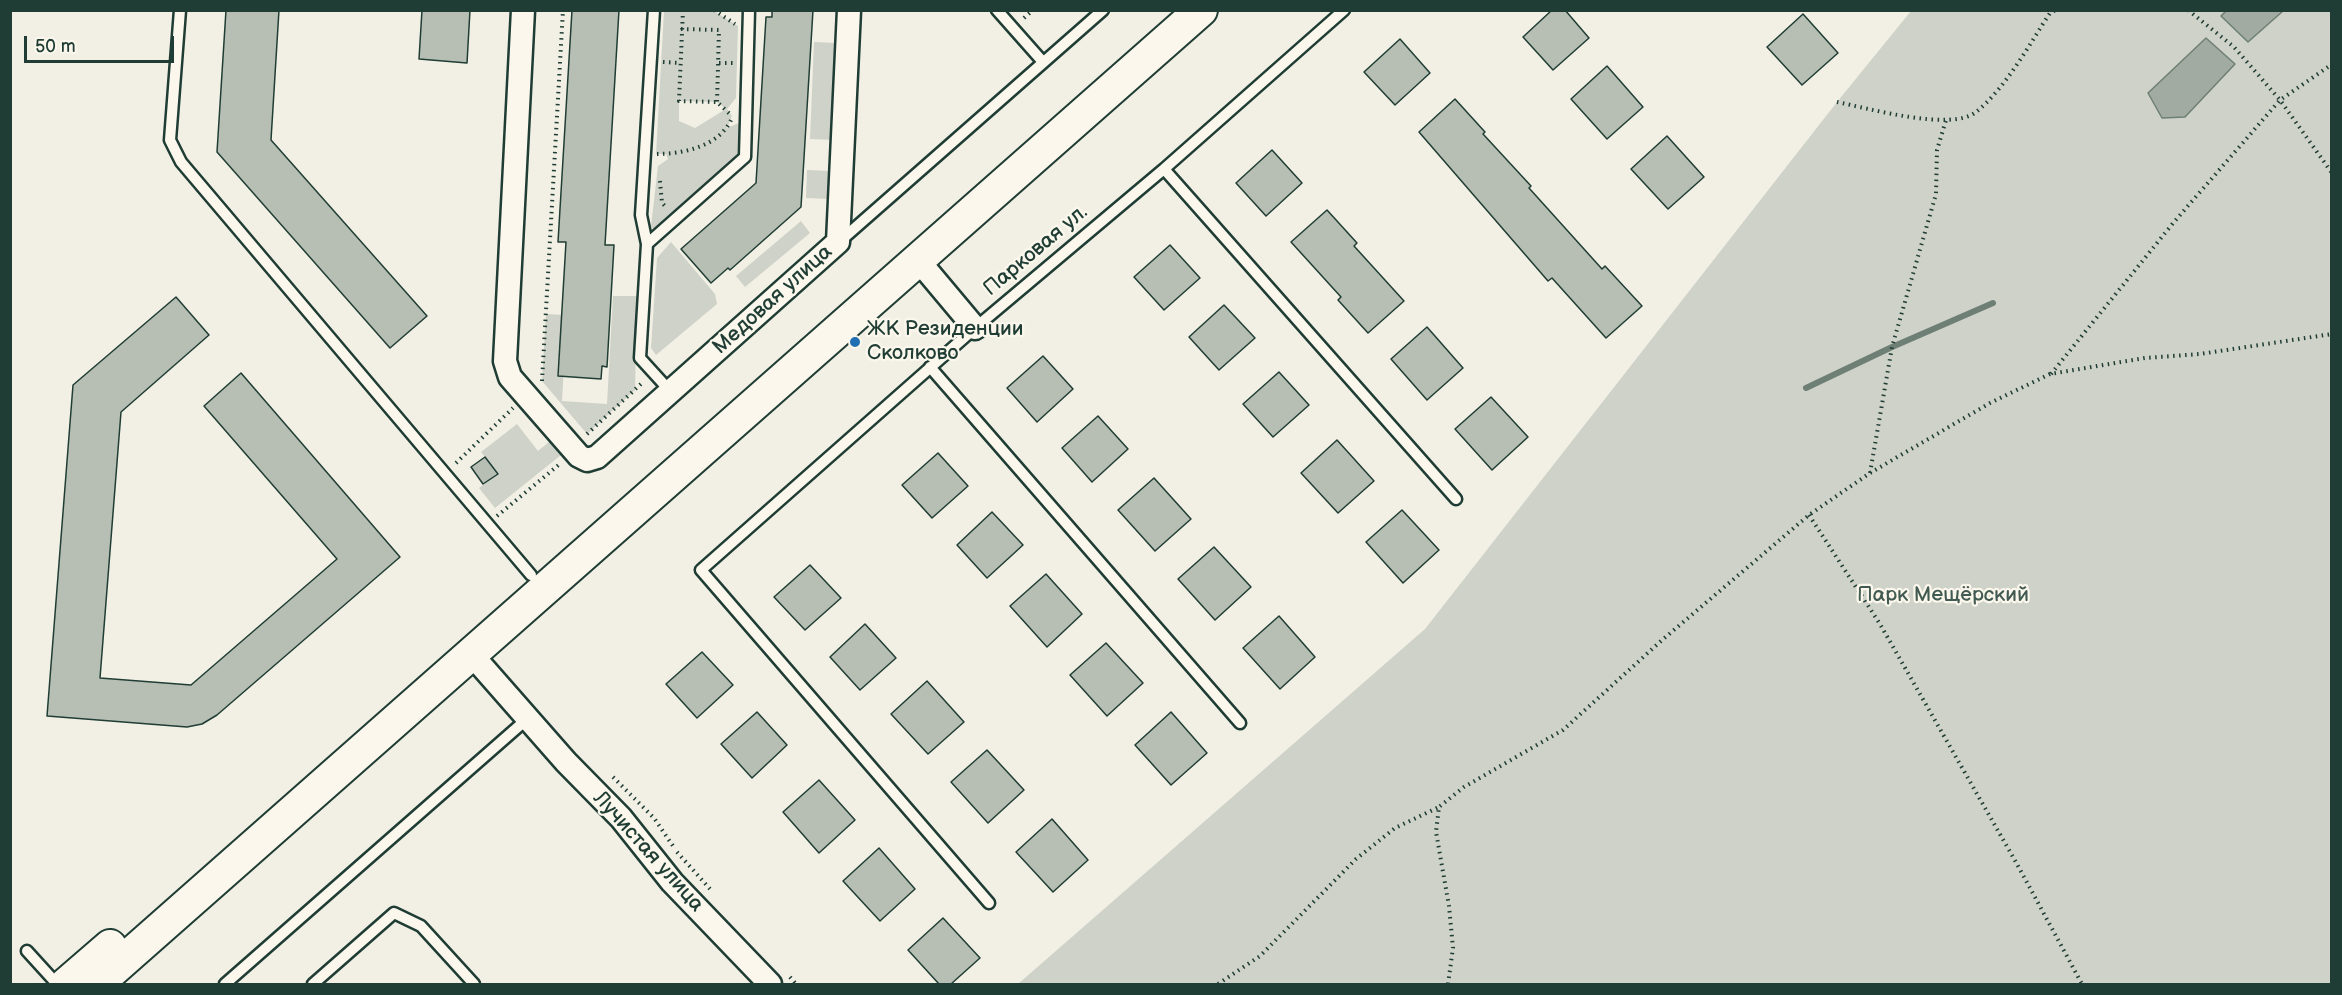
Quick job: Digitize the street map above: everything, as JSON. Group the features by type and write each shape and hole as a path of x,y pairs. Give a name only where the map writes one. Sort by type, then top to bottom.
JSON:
{"street":[{"path":"523,10 505,361 510,377 581,455"},
{"name":"Медовая улица","path":"581,455 597,457 838,242 849,10"},
{"path":"66,984 1170,10"},
{"path":"97,984 1201,10"},
{"path":"918,260 975,328"},
{"name":"Лучистая улица","path":"471,655 566,762 621,818 672,882 776,977"}],"lane":[{"path":"180,10 170,140 181,162 531,575"},
{"path":"654,10 641,215 647,244 640,358 671,392"},
{"path":"647,244 745,157 749,10"},
{"path":"997,10 1043,62"},
{"path":"838,242 1103,10"},
{"name":"Парковая ул.","path":"989,903 701,570 930,367 1164,169 1344,10"},
{"path":"1164,169 1456,499"},
{"path":"930,367 1240,723"},
{"path":"225,984 527,719"},
{"path":"313,984 394,913 421,926 474,984"},
{"path":"27,951 57,984"}],"path":[{"path":"549,390 542,381 564,10"},
{"path":"683,10 679,101 717,102 732,116"},
{"path":"714,10 748,32"},
{"path":"1837,102 1907,117 1946,120 1975,114 1998,89 2055,10"},
{"path":"2188,10 2234,47 2280,100 2331,173"},
{"path":"681,29 720,30 717,102"},
{"path":"2050,374 2181,213 2280,100 2328,67"},
{"path":"657,160 656,154 697,149 727,129 732,116 746,106"},
{"path":"1870,473 1892,347 1936,194 1937,150 1946,120"},
{"path":"659,175 662,203 675,219"},
{"path":"1218,984 1260,956 1356,859 1395,828 1439,807 1464,787 1563,730 1661,641 1809,515 1870,473 1990,403 2050,374 2145,358 2200,354 2331,334"},
{"path":"580,426 587,435 653,373"},
{"path":"452,467 526,396"},
{"path":"488,509 496,517 581,455"},
{"path":"1809,515 1886,634 2017,864 2082,984"},
{"path":"605,770 623,785 654,818 674,848 713,891"},
{"path":"1439,807 1436,832 1449,906 1453,948 1448,984"},
{"path":"776,977 796,984"}],"green space":[{"path":"664,11 714,11 738,26 736,98 727,109 732,116 727,128 746,120 745,157 658,235 651,226 658,166 668,159 666,154 656,154","holes":["679,101 717,102 726,109 695,128 679,121"]},
{"name":"Парк Мещёрский","path":"1911,11 2331,11 2331,984 1018,984 1425,629 1837,102"},
{"path":"814,42 837,43 833,140 810,139"},
{"path":"807,170 830,171 829,199 806,198"},
{"path":"801,221 810,233 745,287 736,276"},
{"path":"671,242 715,294 717,304 656,355 651,348 657,258"},
{"path":"613,296 637,296 635,390 587,434 542,381 546,314 567,315 562,401 607,404"},
{"path":"517,424 538,451 555,437 566,451 495,508 479,488 498,473 481,452"}],"shaded area":[{"path":"2227,10 2283,11 2248,42 2221,16"},
{"path":"2206,38 2235,64 2185,117 2162,118 2148,93"}],"building":[{"path":"226,10 279,10 271,140 427,316 390,348 217,152"},
{"path":"422,10 470,10 467,63 419,59"},
{"path":"572,10 619,10 605,245 614,245 607,367 602,366 601,379 558,376 566,242 558,242"},
{"path":"772,10 813,10 801,207 730,270 728,268 711,283 681,249 756,183 766,17 772,17"},
{"path":"1552,10 1565,10 1589,38 1553,70 1523,37"},
{"path":"1803,14 1838,53 1802,85 1767,47"},
{"path":"1400,39 1430,73 1395,105 1364,72"},
{"path":"1607,66 1643,107 1607,139 1571,99"},
{"path":"1455,99 1485,132 1483,134 1531,186 1529,188 1602,269 1605,266 1642,306 1606,338 1552,278 1548,281 1419,132"},
{"path":"1667,136 1704,177 1668,209 1631,169"},
{"path":"1272,150 1302,183 1266,216 1236,183"},
{"path":"1327,210 1357,243 1354,246 1404,301 1368,333 1338,300 1341,297 1291,242"},
{"path":"1170,245 1200,278 1164,310 1134,277"},
{"path":"176,297 209,335 121,412 100,678 191,685 337,559 204,406 241,373 400,557 217,715 202,724 187,727 47,716 73,385"},
{"path":"1224,305 1255,338 1219,370 1189,337"},
{"path":"1427,327 1463,368 1427,400 1391,359"},
{"path":"1043,356 1073,389 1037,422 1007,388"},
{"path":"1279,372 1309,405 1273,437 1243,404"},
{"path":"1491,397 1528,437 1492,470 1455,429"},
{"path":"1098,416 1128,449 1092,482 1062,448"},
{"path":"1337,440 1374,481 1338,513 1301,473"},
{"path":"938,453 968,486 932,518 902,485"},
{"path":"485,457 498,474 483,484 471,467"},
{"path":"1154,478 1191,519 1155,551 1118,510"},
{"path":"1402,510 1439,550 1403,583 1366,542"},
{"path":"992,512 1023,545 987,578 957,545"},
{"path":"1214,547 1251,587 1215,620 1178,579"},
{"path":"810,565 841,598 805,630 774,597"},
{"path":"1046,574 1082,614 1047,647 1010,606"},
{"path":"1279,616 1315,657 1280,689 1243,648"},
{"path":"865,624 896,658 860,690 830,657"},
{"path":"1106,643 1143,683 1107,716 1070,675"},
{"path":"702,652 733,685 697,718 666,684"},
{"path":"927,681 964,722 928,754 891,714"},
{"path":"757,712 787,745 752,778 721,744"},
{"path":"1171,712 1207,753 1171,785 1135,745"},
{"path":"987,750 1024,790 988,823 951,782"},
{"path":"819,780 855,820 819,853 783,812"},
{"path":"1052,819 1088,860 1053,892 1016,852"},
{"path":"879,848 915,889 880,921 843,881"},
{"path":"943,918 980,958 951,984 939,984 908,950"}],"waterway":[{"path":"1806,388 1993,303"}],"place":[{"name":"ЖК Резиденции Сколково","path":"855,342"}]}
